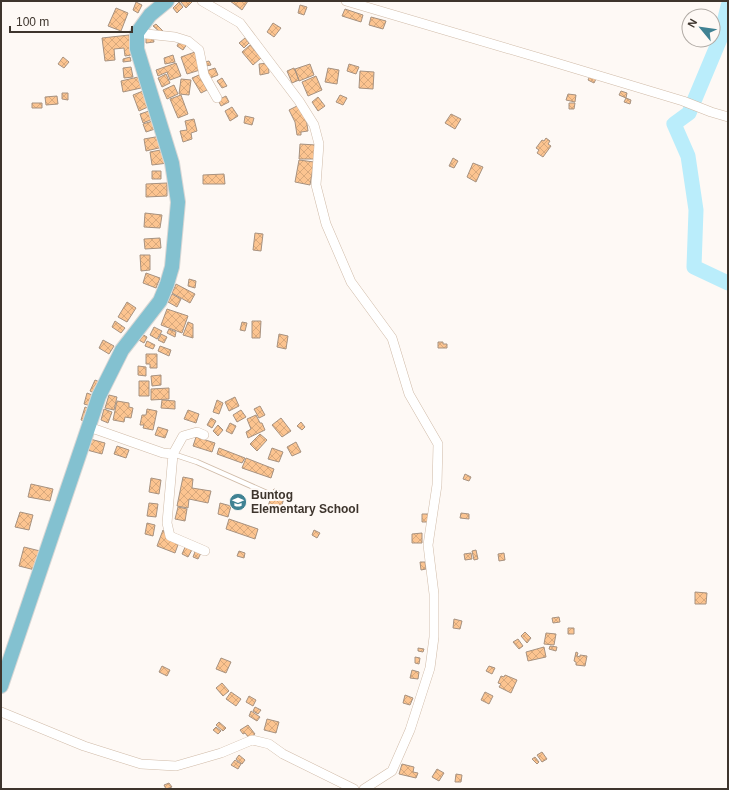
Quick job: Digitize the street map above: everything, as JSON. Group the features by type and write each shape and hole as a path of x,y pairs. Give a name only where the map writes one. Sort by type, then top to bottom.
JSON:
{"main road":[{"path":"1,686 99,396 122,350 160,300 168,284 172,267 178,202 172,163 137,50 137,33 150,15 167,1"}],"street":[{"path":"202,1 240,23 299,101 314,125 319,144 316,185 326,224 351,282 392,338 409,394 438,444 437,485 428,545 434,594 434,637 430,668 410,730 392,771 364,789"},
{"path":"346,1 683,101 728,117"},
{"path":"137,33 175,37 188,41 199,50 204,74 217,98"},
{"path":"89,426 163,453 173,454"},
{"path":"204,435 197,432 183,436 173,454 167,523 170,536 205,551"},
{"path":"1,712 84,746 141,764 176,766 221,753 252,740 269,744 283,754 354,789"}],"lane":[{"path":"173,454 197,462 267,493"}],"building":[{"path":"180,1 191,1 192,2 186,8"},
{"path":"230,1 248,1 242,10"},
{"path":"136,2 142,5 138,13 133,10"},
{"path":"179,2 183,7 177,13 173,8"},
{"path":"300,5 307,7 304,15 298,13"},
{"path":"116,8 128,13 121,31 108,26"},
{"path":"345,9 363,15 361,22 342,16"},
{"path":"371,17 386,21 383,29 369,25"},
{"path":"273,23 281,28 274,37 267,32"},
{"path":"156,24 163,31 161,33 153,26"},
{"path":"129,35 131,55 125,56 124,48 114,49 115,60 105,61 102,38"},
{"path":"153,36 154,42 146,43 146,37"},
{"path":"245,38 249,43 244,48 239,43"},
{"path":"180,40 187,44 183,50 177,46"},
{"path":"250,45 261,58 253,65 242,52"},
{"path":"195,52 200,70 187,74 181,57"},
{"path":"173,55 175,62 165,64 164,58"},
{"path":"63,57 69,62 64,68 58,64"},
{"path":"130,57 131,61 123,62 123,59"},
{"path":"209,61 211,65 206,66 205,62"},
{"path":"176,63 181,76 170,80 167,72 158,76 156,70"},
{"path":"268,63 269,73 260,75 259,64"},
{"path":"310,64 314,75 299,81 295,69"},
{"path":"349,64 359,67 356,74 347,71"},
{"path":"131,67 133,77 124,78 123,68"},
{"path":"215,68 218,75 208,79 206,71"},
{"path":"294,68 299,80 292,83 287,71"},
{"path":"328,68 339,70 337,84 325,82"},
{"path":"360,71 374,72 373,89 359,88"},
{"path":"166,74 170,83 162,87 158,78"},
{"path":"199,75 207,90 201,93 192,78"},
{"path":"316,76 322,90 308,96 302,82"},
{"path":"590,76 596,79 594,83 588,80"},
{"path":"138,77 141,88 123,92 121,81"},
{"path":"222,78 227,86 222,88 217,81"},
{"path":"181,79 191,80 189,95 179,94"},
{"path":"174,85 178,94 167,99 163,90"},
{"path":"143,91 150,106 139,111 133,95"},
{"path":"621,91 627,93 626,98 619,95"},
{"path":"62,93 68,93 68,100 62,99"},
{"path":"568,94 576,95 575,102 566,100"},
{"path":"181,95 188,114 178,118 170,99"},
{"path":"340,95 347,98 343,105 336,102"},
{"path":"57,96 58,104 46,105 45,97"},
{"path":"226,96 229,102 221,106 218,100"},
{"path":"318,97 325,106 318,111 312,102"},
{"path":"626,98 631,100 630,104 624,102"},
{"path":"32,103 42,103 42,108 32,108"},
{"path":"569,103 575,103 574,109 569,109"},
{"path":"299,105 306,118 308,131 301,132 301,135 297,135 295,122 289,110"},
{"path":"232,107 238,116 230,121 225,111"},
{"path":"152,110 155,118 143,123 140,114"},
{"path":"451,114 461,119 455,129 445,123"},
{"path":"245,116 254,118 252,125 244,123"},
{"path":"194,119 197,131 191,133 192,139 183,142 180,131 187,130 185,121"},
{"path":"156,120 158,128 146,132 143,124"},
{"path":"161,136 163,147 146,151 144,139"},
{"path":"546,138 550,141 548,144 551,146 543,157 537,153 539,150 536,148 542,140 544,141"},
{"path":"300,144 316,145 315,159 299,159"},
{"path":"166,149 168,163 152,165 150,152"},
{"path":"453,158 458,161 454,168 449,166"},
{"path":"299,160 314,162 310,185 295,182"},
{"path":"473,163 483,167 476,182 467,177"},
{"path":"152,171 161,171 161,179 152,179"},
{"path":"224,174 225,184 203,184 203,175"},
{"path":"167,183 167,196 146,197 146,184"},
{"path":"145,213 162,215 160,228 144,227"},
{"path":"255,233 263,234 261,251 253,250"},
{"path":"160,238 161,248 145,249 144,239"},
{"path":"140,255 150,255 150,270 141,271"},
{"path":"146,273 160,278 156,288 143,283"},
{"path":"189,279 196,281 195,288 188,286"},
{"path":"176,284 195,294 190,303 172,293"},
{"path":"172,294 181,299 177,307 168,302"},
{"path":"127,302 136,308 127,322 118,317"},
{"path":"167,309 188,316 182,333 161,325"},
{"path":"115,321 125,328 121,333 112,327"},
{"path":"252,321 261,321 260,338 252,338"},
{"path":"188,322 193,324 193,338 183,335"},
{"path":"242,322 247,323 245,331 240,330"},
{"path":"154,327 162,331 157,339 150,335"},
{"path":"169,329 176,332 175,337 167,333"},
{"path":"140,333 147,337 144,343 137,339"},
{"path":"161,334 167,337 164,343 158,340"},
{"path":"279,334 288,336 286,349 277,347"},
{"path":"103,340 114,346 109,354 99,348"},
{"path":"147,341 155,345 153,349 145,346"},
{"path":"438,342 447,344 447,348 438,348"},
{"path":"160,346 171,350 169,356 158,351"},
{"path":"146,354 157,354 157,368 150,368 150,364 146,364"},
{"path":"138,366 146,367 146,376 138,375"},
{"path":"161,375 161,385 152,386 151,376"},
{"path":"95,380 102,383 96,394 90,391"},
{"path":"139,381 149,381 149,396 139,396"},
{"path":"169,388 169,399 151,400 151,389"},
{"path":"87,393 95,396 91,406 84,404"},
{"path":"109,395 117,397 114,410 105,408"},
{"path":"235,397 239,406 229,411 225,402"},
{"path":"162,400 175,401 175,409 161,408"},
{"path":"217,400 223,403 219,414 213,412"},
{"path":"117,401 129,403 129,407 133,408 131,418 125,417 124,422 113,420"},
{"path":"260,406 265,415 259,418 254,409"},
{"path":"85,407 91,409 87,422 81,420"},
{"path":"104,409 112,412 108,423 101,420"},
{"path":"147,409 157,411 153,430 143,428 144,425 140,425 142,415 146,415"},
{"path":"188,410 199,414 196,423 184,419"},
{"path":"241,410 246,417 237,422 233,415"},
{"path":"256,415 265,430 248,438 246,432 251,429 247,419"},
{"path":"211,418 216,421 212,428 207,425"},
{"path":"281,418 291,431 282,437 272,425"},
{"path":"301,422 305,427 302,430 297,426"},
{"path":"230,423 236,426 232,434 226,431"},
{"path":"218,425 223,430 218,436 213,431"},
{"path":"158,427 168,430 165,438 155,435"},
{"path":"260,434 267,440 257,451 250,444"},
{"path":"196,437 215,443 212,452 193,446"},
{"path":"90,439 105,443 102,454 87,450"},
{"path":"296,442 301,452 292,456 287,447"},
{"path":"117,446 129,450 126,458 114,454"},
{"path":"219,448 245,458 242,463 217,454"},
{"path":"272,448 283,452 279,462 268,459"},
{"path":"246,458 274,469 271,478 242,468"},
{"path":"465,474 471,477 469,481 463,479"},
{"path":"183,477 193,479 192,488 211,491 208,503 189,499 188,508 177,506"},
{"path":"151,478 161,480 159,494 149,492"},
{"path":"31,484 53,489 50,501 28,497"},
{"path":"274,489 286,493 279,513 267,509"},
{"path":"149,503 158,504 156,517 147,516"},
{"path":"220,503 231,506 228,517 218,514"},
{"path":"178,507 187,509 185,521 175,519"},
{"path":"20,512 33,515 29,530 15,527"},
{"path":"461,513 469,514 469,519 460,518"},
{"path":"422,514 429,514 428,522 422,522"},
{"path":"229,519 258,529 255,539 226,529"},
{"path":"147,523 155,525 153,536 145,534"},
{"path":"163,530 168,538 179,542 175,553 157,546"},
{"path":"314,530 320,533 317,538 312,535"},
{"path":"422,533 422,543 412,543 412,534"},
{"path":"186,545 193,548 188,557 182,554"},
{"path":"24,547 40,551 35,570 19,566"},
{"path":"196,549 202,551 198,559 193,557"},
{"path":"476,550 478,559 474,560 472,551"},
{"path":"239,551 245,553 244,558 237,556"},
{"path":"471,553 472,559 465,560 464,554"},
{"path":"504,553 505,560 499,561 498,554"},
{"path":"420,562 425,562 426,569 421,570"},
{"path":"695,592 707,593 706,604 695,604"},
{"path":"559,617 560,622 553,623 552,618"},
{"path":"454,619 462,621 460,629 453,628"},
{"path":"568,628 574,628 574,634 568,634"},
{"path":"525,632 531,638 527,643 521,636"},
{"path":"546,633 556,634 554,645 544,644"},
{"path":"518,639 523,646 519,649 513,642"},
{"path":"550,646 557,647 556,651 549,649"},
{"path":"544,647 546,657 528,661 526,652"},
{"path":"418,648 424,649 423,652 418,651"},
{"path":"576,652 578,653 577,656 587,656 585,666 576,665 576,662 574,661"},
{"path":"415,657 420,658 419,664 415,663"},
{"path":"221,658 231,662 226,673 216,669"},
{"path":"162,666 170,670 167,676 159,672"},
{"path":"489,666 495,668 492,674 486,671"},
{"path":"412,670 419,672 418,679 410,678"},
{"path":"505,675 517,680 511,693 499,687 501,684 498,683 501,676 504,677"},
{"path":"222,683 229,691 223,696 216,688"},
{"path":"231,692 241,699 236,706 226,699"},
{"path":"485,692 493,696 489,704 481,700"},
{"path":"405,695 413,698 410,705 403,703"},
{"path":"249,696 256,700 253,706 246,702"},
{"path":"255,707 261,710 258,714 253,711"},
{"path":"251,711 260,717 257,721 249,716"},
{"path":"267,719 279,722 276,733 264,730"},
{"path":"219,722 226,728 223,731 216,725"},
{"path":"248,725 255,734 249,738 240,730"},
{"path":"216,727 221,731 218,734 213,730"},
{"path":"542,752 547,759 542,762 537,755"},
{"path":"239,755 245,760 242,764 236,759"},
{"path":"535,757 539,762 537,764 532,759"},
{"path":"235,760 241,764 238,769 231,765"},
{"path":"402,764 414,767 413,772 418,773 416,778 399,774"},
{"path":"437,769 444,773 439,781 432,777"},
{"path":"456,774 462,775 461,782 455,782"},
{"path":"169,783 172,787 166,789 164,785"}],"waterway":[{"path":"728,6 720,39 689,113 674,124 688,156 696,210 694,267 728,283"}],"place":[{"name":"Buntog Elementary School","path":"238,502"}]}
